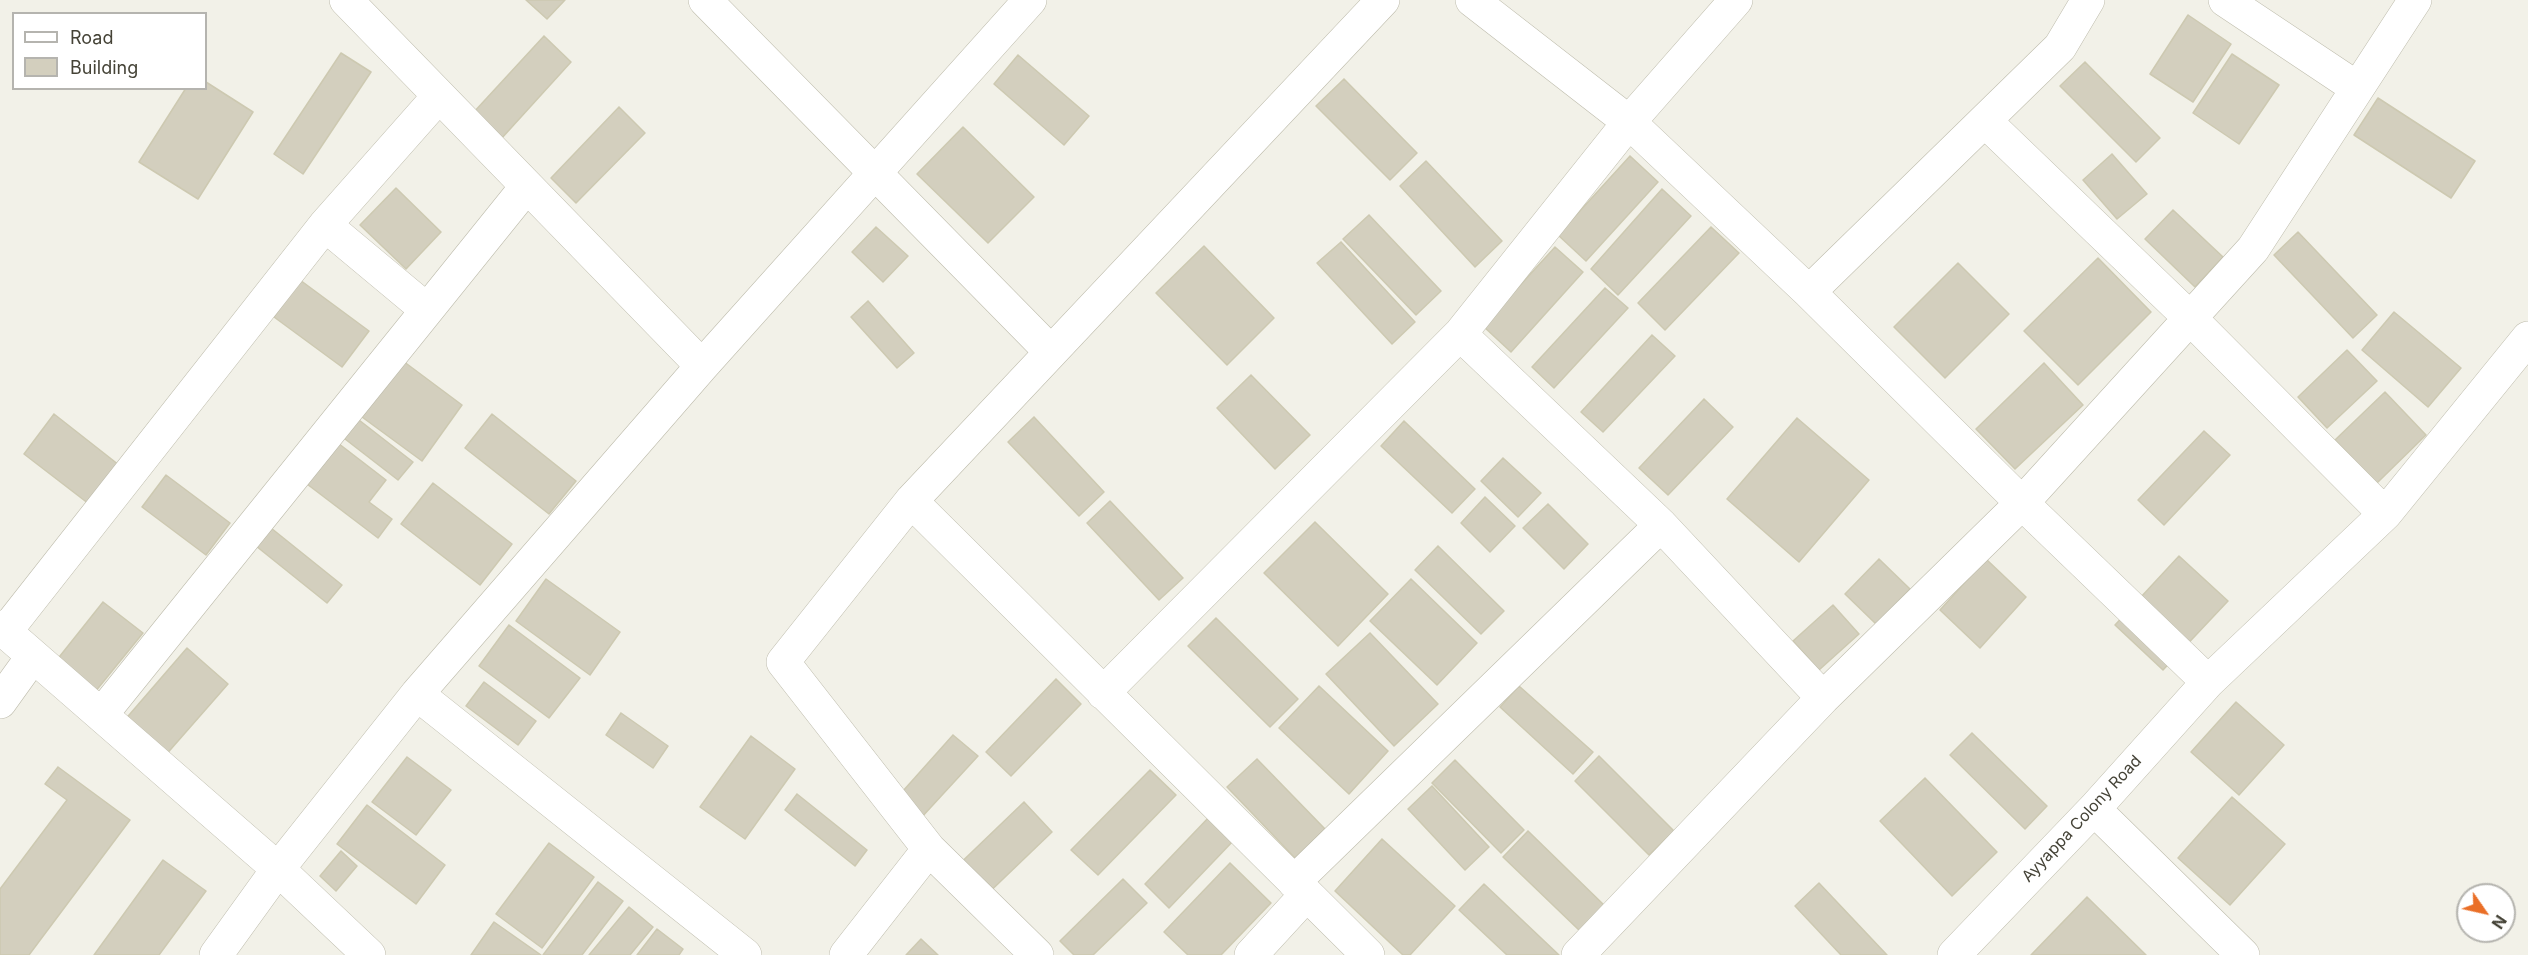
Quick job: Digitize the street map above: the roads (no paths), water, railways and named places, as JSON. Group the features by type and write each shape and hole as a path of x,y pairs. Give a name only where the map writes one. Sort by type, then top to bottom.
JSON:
{"street":[{"path":"346,0 702,366"},
{"path":"705,0 1051,352"},
{"path":"216,955 278,869 417,694 702,366 877,174 1030,0"},
{"path":"1037,955 929,849 783,662 911,501 1383,0"},
{"path":"1473,0 1629,122 1809,292 2022,503 2208,682"},
{"path":"1103,693 1460,334 1629,122 1736,0"},
{"path":"1809,292 2060,48 2088,0"},
{"path":"2225,0 2357,88"},
{"path":"1578,955 1824,698 2022,503 2253,249 2415,0"},
{"path":"369,955 278,869 3,629 325,225 439,96"},
{"path":"1985,121 2190,318 2385,514"},
{"path":"101,715 527,186"},
{"path":"325,225 428,310"},
{"path":"1460,334 1661,525 1824,698"},
{"name":"Ayyappa Colony Road","path":"1954,955 2094,809 2208,682 2385,514 2528,338"},
{"path":"911,501 1368,955"},
{"path":"1251,955 1300,888 1661,525"},
{"path":"0,702 33,656"},
{"path":"417,694 745,955"},
{"path":"2094,809 2243,955"},
{"path":"846,955 929,849"}]}
